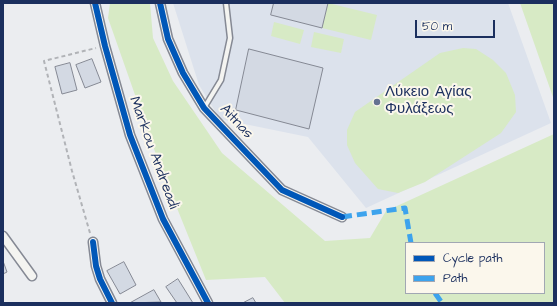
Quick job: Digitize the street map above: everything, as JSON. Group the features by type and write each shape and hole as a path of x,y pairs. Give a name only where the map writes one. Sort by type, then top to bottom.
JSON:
{"street":[{"name":"Markou Andreadi","path":"95,3 105,46 130,135 163,219 208,303"},
{"name":"Aitnas","path":"160,3 168,39 183,73 204,108 282,190 342,217"},
{"path":"3,236 32,276"},
{"path":"93,242 96,266 100,279 112,303"}],"lane":[{"path":"204,108 221,80 230,38 226,3"}],"path":[{"path":"93,242 72,171 44,62 105,46"}],"shaded area":[{"name":"Λύκειο Αγίας Φυλάξεως","path":"173,3 508,3 551,123 366,208 308,137 220,119 199,85"}],"green space":[{"path":"110,3 150,3 153,38 173,81 222,153 325,241 370,238 386,211 554,134 554,303 285,303 265,277 206,280 160,166 108,18"},
{"path":"328,3 377,15 371,40 322,28"},
{"path":"520,3 554,3 554,100"},
{"path":"274,22 304,30 300,44 271,36"},
{"path":"314,32 344,39 341,53 311,47"},
{"path":"463,48 476,49 493,60 506,73 515,95 516,112 501,133 425,182 398,193 378,189 355,163 347,145 347,130 355,112 440,53"}],"building":[{"path":"274,3 328,3 322,28 271,15"},
{"path":"249,49 323,68 309,129 236,110"},
{"path":"92,59 101,82 85,88 76,65"},
{"path":"70,63 77,90 62,94 55,67"},
{"path":"3,261 7,272 3,274"},
{"path":"124,262 136,285 120,294 107,271"},
{"path":"178,279 193,303 177,303 166,287"},
{"path":"154,290 161,302 130,303"},
{"path":"253,298 256,303 243,303"}],"marked path":[{"path":"342,217 405,208 411,242"},
{"path":"436,294 442,303"}],"cycle path":[{"path":"95,3 105,46 130,135 163,219 208,303"},
{"path":"160,3 168,39 183,73 204,108 282,190 342,217"},
{"path":"93,242 96,266 100,279 112,303"}],"place":[{"name":"Λύκειο Αγίας Φυλάξεως","path":"377,102"}]}
